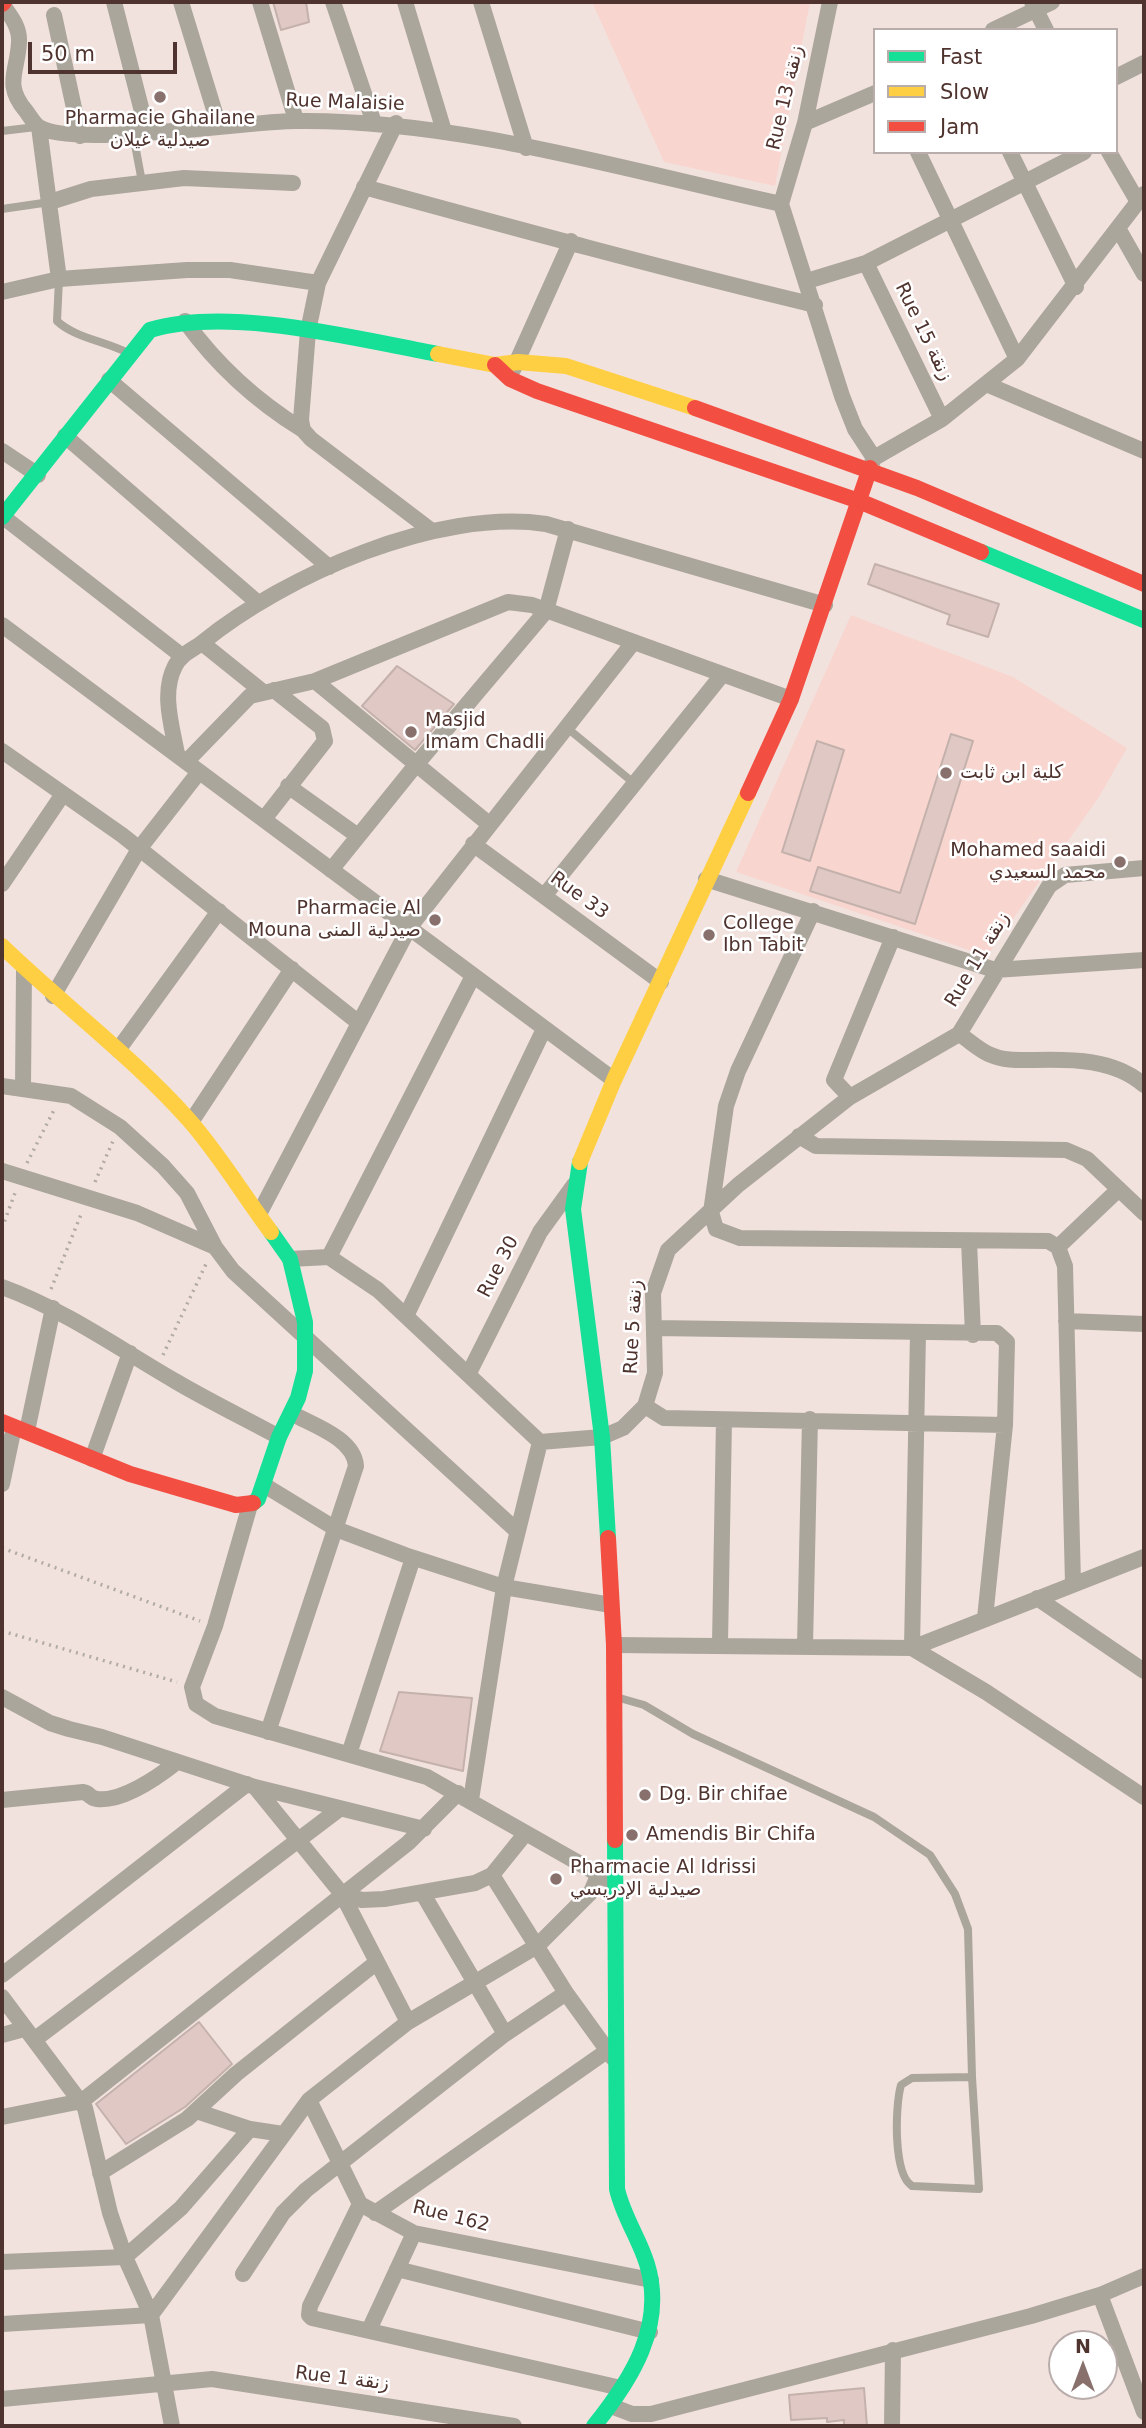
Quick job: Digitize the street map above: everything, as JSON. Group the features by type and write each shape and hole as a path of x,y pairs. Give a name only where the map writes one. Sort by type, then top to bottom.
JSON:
{"street":[{"path":"114,2 140,132"},
{"path":"181,2 219,126"},
{"path":"260,2 296,121"},
{"path":"333,2 374,123"},
{"path":"405,2 444,131"},
{"path":"481,2 526,148"},
{"name":"Rue 13 زنقة","path":"780,204 805,123 830,2"},
{"path":"996,28 1034,5 1052,2"},
{"path":"3,3 16,23 20,40 7,76 16,99 39,127 59,279"},
{"path":"1034,5 1045,28"},
{"path":"54,15 80,136"},
{"path":"1118,76 1144,63"},
{"path":"805,123 873,94"},
{"name":"Rue Malaisie","path":"39,127 80,136 296,121 396,123 526,148 780,204"},
{"path":"303,430 303,376 308,331 318,283 396,123"},
{"path":"919,154 1017,359"},
{"path":"1011,154 1076,287"},
{"path":"807,281 866,263 1080,154"},
{"path":"601,2424 642,2354 650,2332 651,2280 618,2197 605,1879 614,1645 602,1437 576,1250 573,1185 587,1141 614,1080 791,699 872,463 942,419 1017,359 1076,287 1141,198 1110,154"},
{"path":"50,202 90,189 184,178 293,183"},
{"path":"364,187 571,241 635,262 815,305"},
{"path":"780,204 815,305 842,396 872,463"},
{"path":"1119,230 1144,274"},
{"path":"510,379 571,241"},
{"name":"Rue 15 زنقة","path":"866,263 942,419"},
{"path":"2,292 59,279 230,270 318,283"},
{"path":"185,321 211,357 242,387 303,430 432,531"},
{"path":"182,656 2,517 38,475 65,436 149,330 185,321 308,331 495,366 518,360 576,370 872,463 1144,584"},
{"path":"495,366 510,379 859,501 1144,620"},
{"path":"109,380 329,568"},
{"path":"986,384 1144,451"},
{"path":"65,436 257,602"},
{"path":"2,451 38,475"},
{"path":"187,763 167,693 170,679 182,656 257,602 329,568 432,531 526,521 568,529 825,605"},
{"path":"331,870 415,765 546,611 568,529"},
{"path":"52,996 187,763 241,702 269,691 316,681 494,606 519,602 791,699"},
{"path":"2,625 614,1080"},
{"path":"202,643 318,723 325,735 325,741 264,819"},
{"path":"260,1214 409,928 632,644"},
{"path":"544,896 722,675"},
{"path":"316,681 489,824"},
{"path":"2,751 139,849 359,1023"},
{"path":"288,786 358,836"},
{"path":"2,884 63,794"},
{"name":"Rue 33","path":"473,844 661,982"},
{"name":"Rue 11 زنقة","path":"959,1034 1040,897 1056,879 1065,875 1144,869"},
{"path":"706,880 813,911 995,970 1144,960"},
{"path":"118,1050 219,911"},
{"path":"813,911 738,1071 726,1107 711,1212 716,1229 740,1238 1048,1241 1058,1247 1065,1266 1073,1583"},
{"path":"850,1097 834,1080 893,937"},
{"path":"2,946 52,996 118,1050 191,1122 290,1259 301,1303 306,1339 302,1386 279,1437 258,1499 250,1505 236,1505 130,1474 14,1426"},
{"path":"23,1087 24,970"},
{"path":"191,1122 292,970"},
{"path":"329,1257 473,976"},
{"path":"407,1314 544,1029"},
{"path":"959,1034 990,1055 1010,1060 1076,1059 1119,1070 1144,1085"},
{"name":"Rue 5 زنقة","path":"645,1406 655,1373 656,1328 653,1293 664,1255 738,1185 850,1097 959,1034"},
{"path":"2,1086 71,1096 120,1127 163,1166 187,1193 215,1247 233,1271 517,1531"},
{"path":"799,1136 816,1146 1066,1150 1087,1159 1144,1213"},
{"path":"2,1171 137,1213 215,1247"},
{"name":"Rue 30","path":"469,1373 540,1232 573,1185"},
{"path":"1058,1247 1119,1189"},
{"path":"969,1241 973,1335"},
{"path":"290,1259 329,1257 378,1290 407,1314 540,1442 602,1437 623,1428 645,1406 664,1418 1005,1425"},
{"path":"2,1287 53,1308 156,1370 279,1437"},
{"path":"2,1484 14,1426 53,1308"},
{"path":"1066,1321 1144,1324"},
{"path":"656,1328 973,1335 997,1333 1007,1342 1005,1425 985,1618"},
{"path":"912,1648 918,1333"},
{"path":"92,1459 130,1353"},
{"path":"268,1732 354,1476 356,1460 342,1442 290,1413"},
{"path":"805,1646 810,1419"},
{"path":"720,1644 724,1420"},
{"path":"2,2117 82,2101 465,1796 504,1587 540,1442"},
{"path":"264,1485 335,1529 413,1558 504,1587 611,1605"},
{"path":"250,1505 215,1626 192,1687 193,1700 203,1711 427,1777 465,1796 605,1879"},
{"path":"614,1645 912,1648 1144,1557"},
{"path":"349,1754 413,1558"},
{"path":"1037,1598 1144,1671"},
{"path":"912,1648 986,1692 1144,1797"},
{"path":"2,1697 50,1723 338,1810 424,1829"},
{"path":"2,1800 83,1792 92,1798 102,1799 151,1783 177,1762"},
{"path":"251,1785 299,1839 342,1894 408,2022"},
{"path":"2,1975 251,1785"},
{"path":"2,2035 29,2034 338,1810"},
{"path":"342,1894 362,1900 423,1894 475,1882 492,1875 525,1834"},
{"path":"492,1875 566,1993 612,2057"},
{"path":"2,2324 151,2315 207,2243 282,2134 309,2100 408,2022 537,1946 605,1879"},
{"path":"423,1894 505,2034"},
{"path":"100,2173 196,2111 236,2074 377,1962"},
{"path":"243,2274 282,2213 505,2034 566,1993"},
{"path":"2,1997 82,2101 125,2257 151,2315 172,2426"},
{"path":"375,2213 612,2057"},
{"path":"309,2100 360,2204 310,2306 309,2315 621,2388"},
{"path":"196,2111 250,2129 282,2134"},
{"path":"2,2262 125,2257 181,2208 250,2129"},
{"name":"Rue 162","path":"360,2204 414,2233 651,2280"},
{"path":"369,2330 414,2233"},
{"path":"397,2269 650,2332"},
{"path":"611,2406 632,2414 651,2414 1100,2295 1144,2276"},
{"path":"1100,2295 1144,2412"},
{"path":"892,2426 894,2350"},
{"name":"Rue 1 زنقة","path":"2,2399 199,2379 514,2426"}],"lane":[{"path":"2,131 39,127"},
{"path":"140,132 142,182"},
{"path":"2,209 50,202"},
{"path":"59,279 57,320 66,329 107,342 130,354"},
{"path":"566,727 635,784"},
{"path":"613,1696 644,1705 694,1734 874,1817 930,1855 954,1894 968,1930 972,2077 979,2189 912,2186 904,2178 898,2159 901,2085 912,2078 972,2077"}],"path":[{"path":"156,1370 215,1247"},
{"path":"2,1548 215,1626"},
{"path":"2,1631 192,1687"}],"shaded area":[{"path":"592,2 810,2 775,186 664,162"},
{"name":"كلية ابن ثابت","path":"851,615 1013,677 1127,748 1099,797 987,956 736,872"}],"building":[{"path":"273,2 306,2 309,22 281,30"},
{"path":"875,564 999,604 988,637 947,624 950,615 868,584"},
{"name":"Masjid Imam Chadli","path":"397,666 454,704 415,750 362,706"},
{"path":"951,734 973,741 915,924 810,891 818,867 900,893"},
{"path":"817,741 844,750 810,861 782,852"},
{"path":"399,1692 472,1698 463,1771 380,1751"},
{"path":"199,2022 232,2064 185,2107 126,2144 96,2104"},
{"path":"864,2388 867,2426 844,2426 844,2420 827,2422 827,2418 791,2420 789,2395"}],"traffic: fast":[{"path":"2,517 150,330 182,324 254,323 332,333 438,354"},
{"path":"981,552 1144,620"},
{"path":"580,1162 573,1209 602,1437 608,1538"},
{"path":"253,1503 258,1499 279,1437 298,1398 305,1371 305,1322 290,1259 271,1232"},
{"path":"594,2426 621,2390 642,2351 652,2309 652,2287 647,2264 617,2189 615,1840"}],"traffic: slow":[{"path":"438,354 495,365 518,362 566,366 695,408"},
{"path":"580,1162 614,1080 748,793"},
{"path":"2,946 121,1053 189,1120 271,1232"}],"traffic: jam":[{"path":"495,365 510,379 537,391 859,501 981,552"},
{"path":"695,408 917,488 1144,584"},
{"path":"748,793 791,699 870,468"},
{"path":"2,1422 130,1474 236,1505 253,1503"},
{"path":"608,1538 614,1645 615,1840"}],"place":[{"name":"Pharmacie Ghailane صيدلية غيلان","path":"160,97"},
{"name":"Masjid Imam Chadli","path":"411,732"},
{"name":"كلية ابن ثابت","path":"946,773"},
{"name":"Mohamed saaidi محمد السعيدي","path":"1120,862"},
{"name":"Pharmacie Al Mouna صيدلية المنى","path":"435,920"},
{"name":"College Ibn Tabit","path":"709,935"},
{"name":"Dg. Bir chifae","path":"645,1795"},
{"name":"Amendis Bir Chifa","path":"632,1835"},
{"name":"Pharmacie Al Idrissi صيدلية الإدريسي","path":"556,1879"}]}
